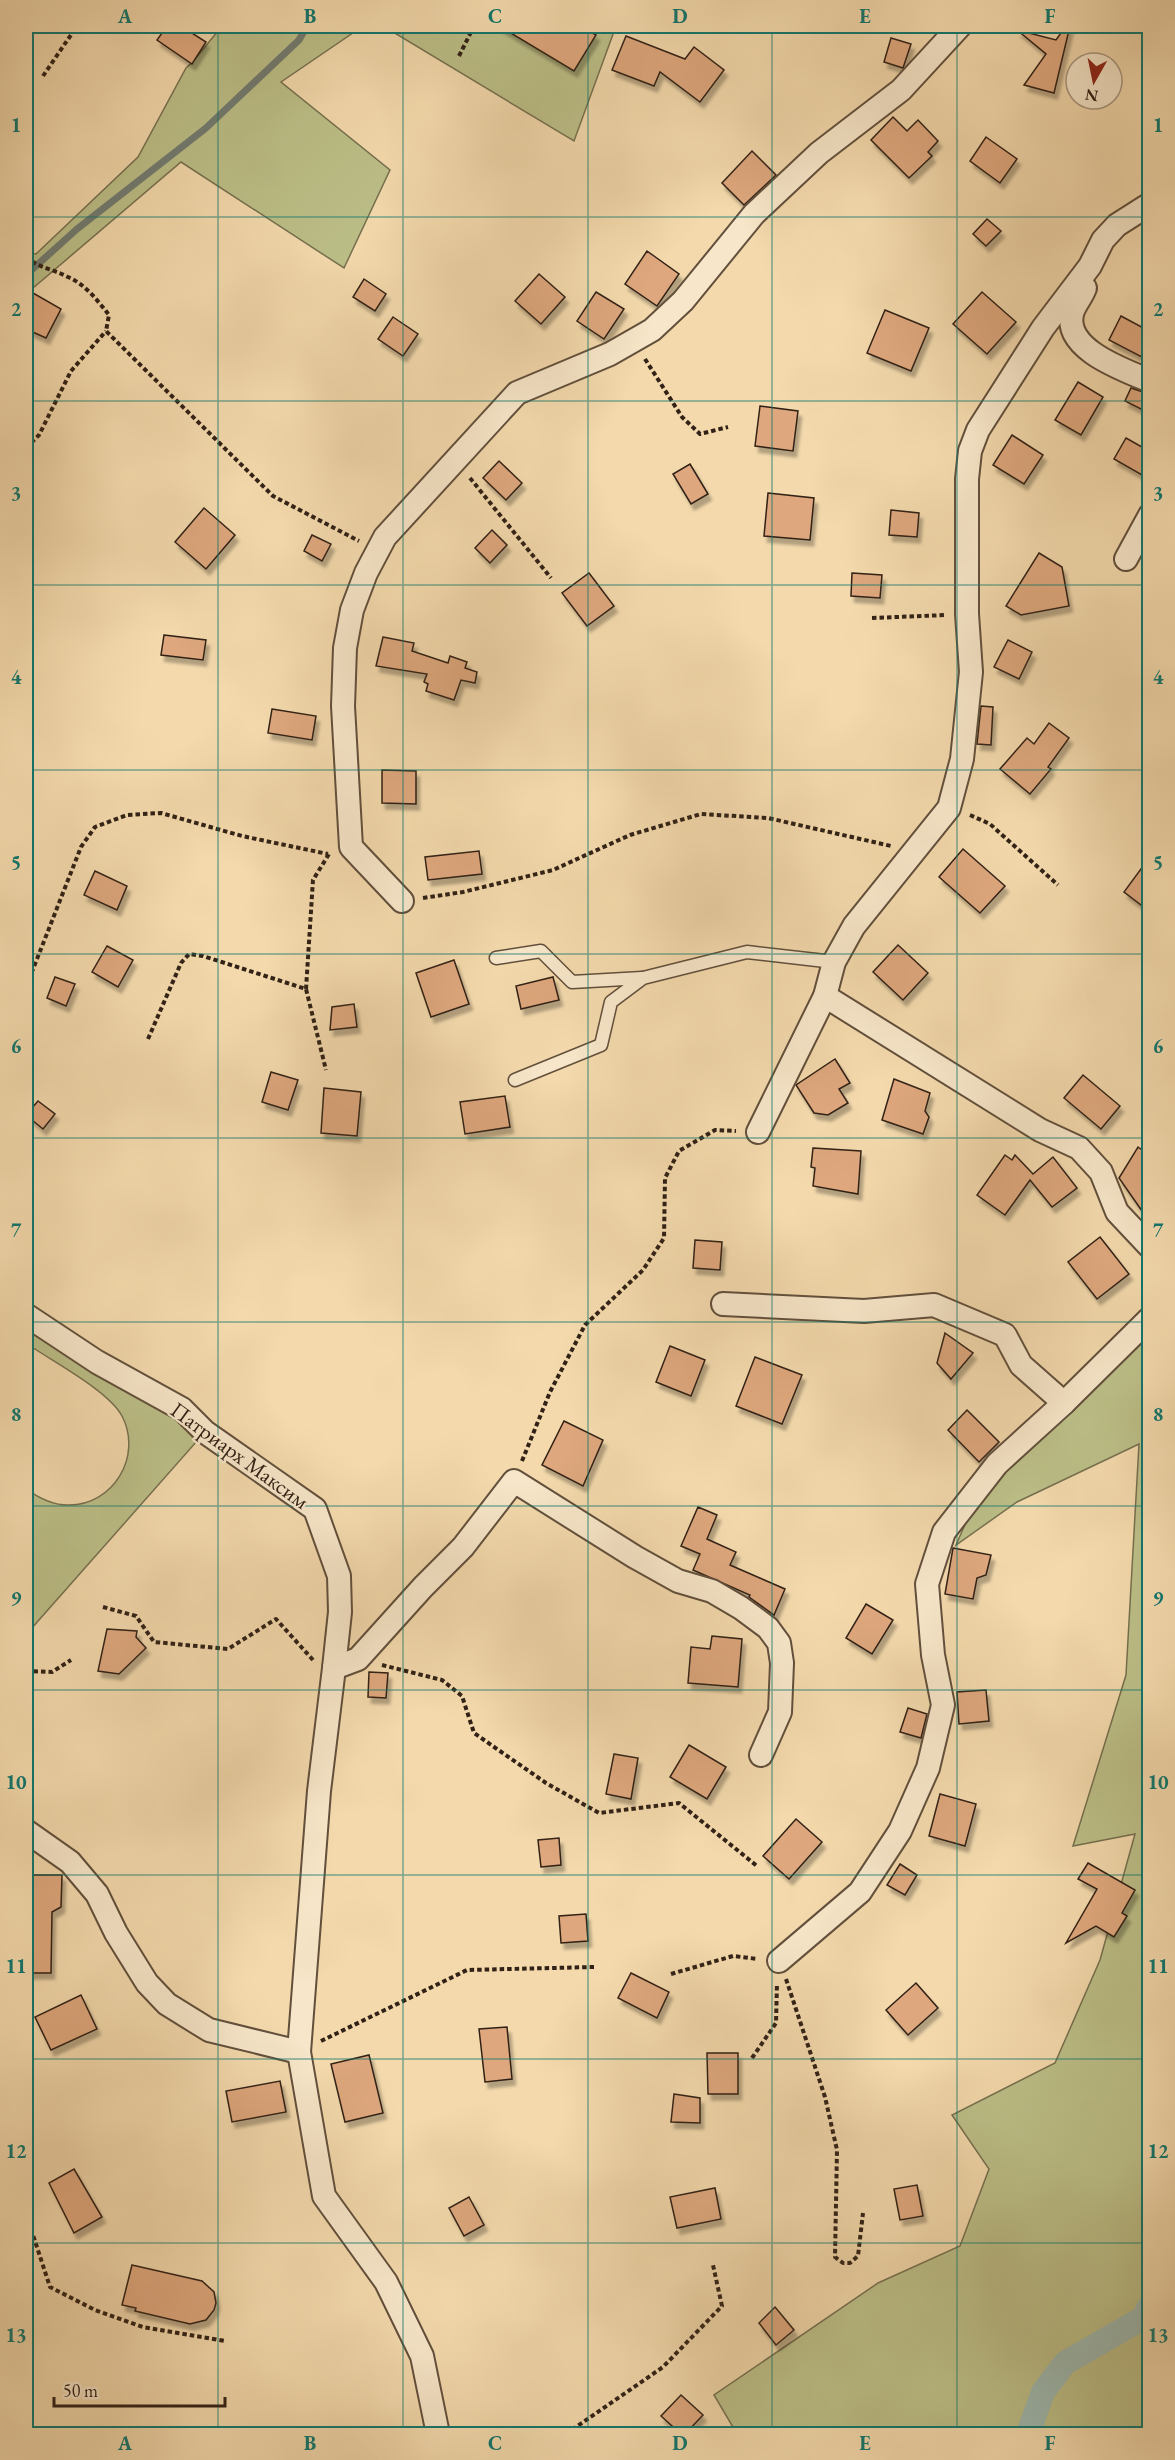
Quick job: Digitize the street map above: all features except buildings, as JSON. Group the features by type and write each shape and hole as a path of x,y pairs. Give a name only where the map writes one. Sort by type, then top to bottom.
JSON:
{"street":[{"path":"402,901 351,847 343,706 345,648 352,610 366,573 385,537 454,459 517,393 610,354 652,330 683,301 754,214 819,153 901,90 960,26"},
{"path":"758,1132 825,996 834,962 854,926 912,851 949,808 962,759 971,672 967,479 970,451 978,430 1043,328 1090,266 1103,240 1117,225 1149,204"},
{"path":"1090,266 1085,290 1072,313 1072,324 1077,338 1090,352 1149,381"},
{"path":"1126,559 1149,515"},
{"path":"825,996 1040,1130 1079,1148 1101,1173 1117,1212 1149,1247"},
{"path":"723,1304 763,1308 864,1311 934,1305 1005,1335 1021,1365 1064,1403"},
{"name":"Патриарх Максим","path":"26,1315 97,1362 182,1409 205,1432 315,1509 339,1575 340,1612 319,1791 299,2052 324,2196 386,2282 422,2356 438,2434"},
{"path":"779,1961 860,1892 900,1831 928,1768 943,1705 933,1655 927,1584 944,1532 997,1464 1064,1403 1149,1318"},
{"path":"334,1668 358,1659 423,1587 463,1547 514,1481 635,1557 678,1581 711,1591 741,1608 768,1628 779,1643 782,1663 780,1712 761,1755"},
{"path":"26,1831 70,1862 97,1894 116,1933 147,1983 167,2004 209,2030 234,2034 299,2052"}],"lane":[{"path":"496,957 541,951 572,981 643,978 747,952 834,962"},
{"path":"515,1080 601,1045 611,1002 643,978"}],"path":[{"path":"43,76 76,26"},
{"path":"123,26 143,26"},
{"path":"459,57 474,26"},
{"path":"26,257 36,266 70,277 96,298 109,315 106,331 71,371 39,435 26,448"},
{"path":"106,331 273,496 377,551"},
{"path":"634,341 682,417 700,434 728,427"},
{"path":"454,459 551,578"},
{"path":"872,618 968,614"},
{"path":"949,808 990,824 1058,885"},
{"path":"26,987 81,847 96,826 127,815 161,813 242,836 328,855 351,847"},
{"path":"402,901 463,892 553,870 630,835 701,814 768,818 912,851"},
{"path":"326,1070 306,989 313,880 328,855"},
{"path":"148,1039 181,963 189,954 203,956 306,989"},
{"path":"514,1481 550,1392 585,1325 643,1270 664,1238 665,1178 679,1151 715,1130 758,1132"},
{"path":"103,1607 136,1616 154,1642 228,1649 276,1619 321,1669 334,1668"},
{"path":"358,1659 442,1680 462,1696 474,1733 546,1783 599,1813 679,1803 757,1866"},
{"path":"26,1671 52,1672 71,1660"},
{"path":"671,1974 733,1956 779,1961"},
{"path":"752,2058 776,2023 779,1961"},
{"path":"779,1961 810,2047 825,2097 837,2150 835,2257 840,2262 850,2263 858,2256 863,2213"},
{"path":"299,2052 467,1970 594,1967"},
{"path":"26,2223 33,2235 50,2287 95,2310 143,2327 225,2341"},
{"path":"566,2434 663,2367 722,2306 713,2265"}],"green space":[{"path":"223,26 363,26 281,82 390,170 344,268 181,162 26,294 26,252 36,254 138,157 186,68"},
{"path":"383,26 616,26 574,141"},
{"path":"26,1315 205,1432 31,1629 26,1626 26,1489 57,1504 84,1503 110,1488 120,1476 129,1447 128,1431 116,1407 83,1380 35,1349 26,1347"},
{"path":"1149,1319 1149,2434 737,2434 714,2395 878,2283 960,2246 989,2169 952,2115 1055,2063 1100,1960 1135,1834 1073,1846 1126,1675 1139,1444 1017,1502 956,1545 982,1486"}],"waterway":[{"path":"26,275 77,229 206,128 299,40 307,26"},
{"path":"1028,2434 1043,2392 1065,2363 1143,2318 1150,2305"}]}
